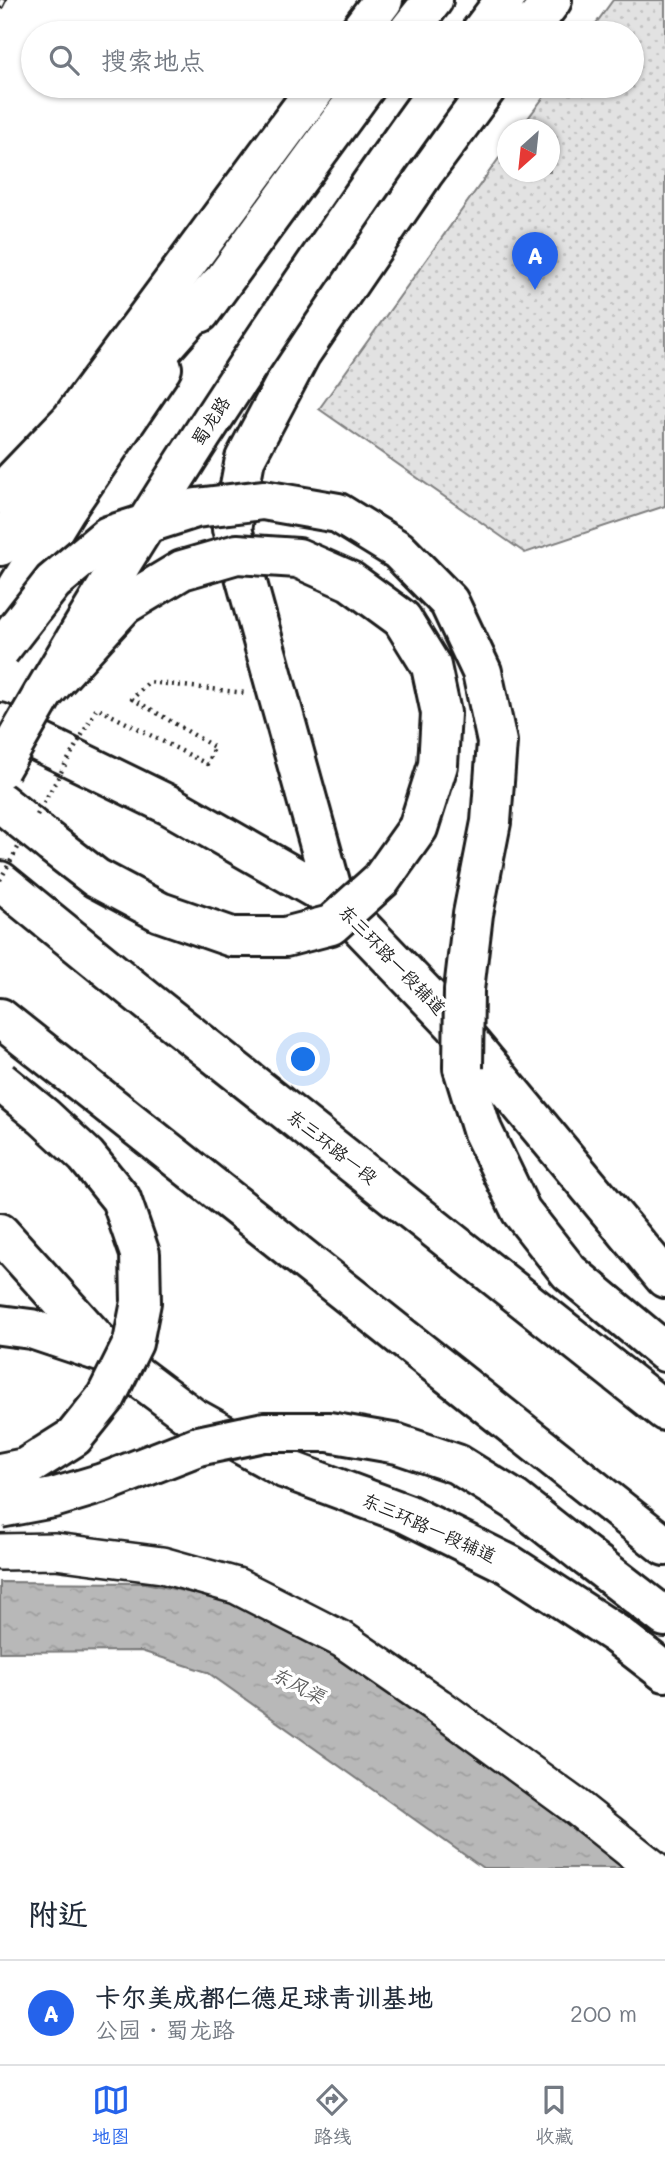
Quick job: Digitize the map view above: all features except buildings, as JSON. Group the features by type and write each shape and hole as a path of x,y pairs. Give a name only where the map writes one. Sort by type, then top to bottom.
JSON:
{"main road":[{"path":"367,21 383,0"},
{"path":"416,21 433,0"},
{"path":"489,21 505,0"},
{"path":"536,21 552,0"},
{"path":"0,494 71,420 309,98"},
{"path":"0,616 66,509 219,285 357,98"},
{"name":"蜀龙路","path":"0,769 42,695 180,470 277,320 433,98"},
{"path":"335,901 232,529 245,459 301,353 423,174 479,98"},
{"path":"0,545 41,486 219,285"},
{"path":"0,650 53,582 108,536 196,508 263,500 338,513 398,550 449,602 482,672 497,742 491,822 473,914 464,990 463,1068 482,1130 521,1211 569,1272 665,1352"},
{"path":"0,802 96,878 160,912 232,937 285,937 331,925 382,880 418,828 438,765 440,713 431,666 402,619 350,581 298,558 237,554 182,570 124,605 42,695"},
{"name":"东三环路一段辅道","path":"0,723 169,805 335,901 454,1024 665,1278"},
{"name":"东三环路一段","path":"0,881 665,1411"},
{"path":"0,1018 665,1546"},
{"path":"0,1081 86,1156 121,1199 140,1254 141,1302 133,1343 106,1397 74,1437 25,1468 0,1473"},
{"name":"东三环路一段辅道","path":"0,1233 111,1356 192,1417 286,1469 407,1514 510,1565 617,1634 665,1672"},
{"path":"0,1325 31,1329 111,1356"},
{"path":"0,1508 53,1498 103,1483 198,1446 264,1432 329,1432 398,1444 457,1464 515,1500 665,1617"}],"street":[{"path":"0,1552 55,1551 162,1564 237,1586 343,1640 564,1799 653,1868"}],"path":[{"path":"0,881 37,833 97,708 206,764 214,747 132,699 149,682 247,693"}],"shaded area":[{"path":"613,0 665,0 665,506 525,553 319,409 497,161 497,182 560,182 560,119 527,119 543,98 644,98 644,21 598,21"}],"water":[{"name":"东风渠","path":"0,1582 145,1583 226,1600 361,1668 629,1868 483,1868 207,1672 141,1651 0,1652"}],"railway":[{"path":"0,6 3,0"}],"place":[{"name":"卡尔美成都仁德足球青训基地","path":"535,290"}]}
